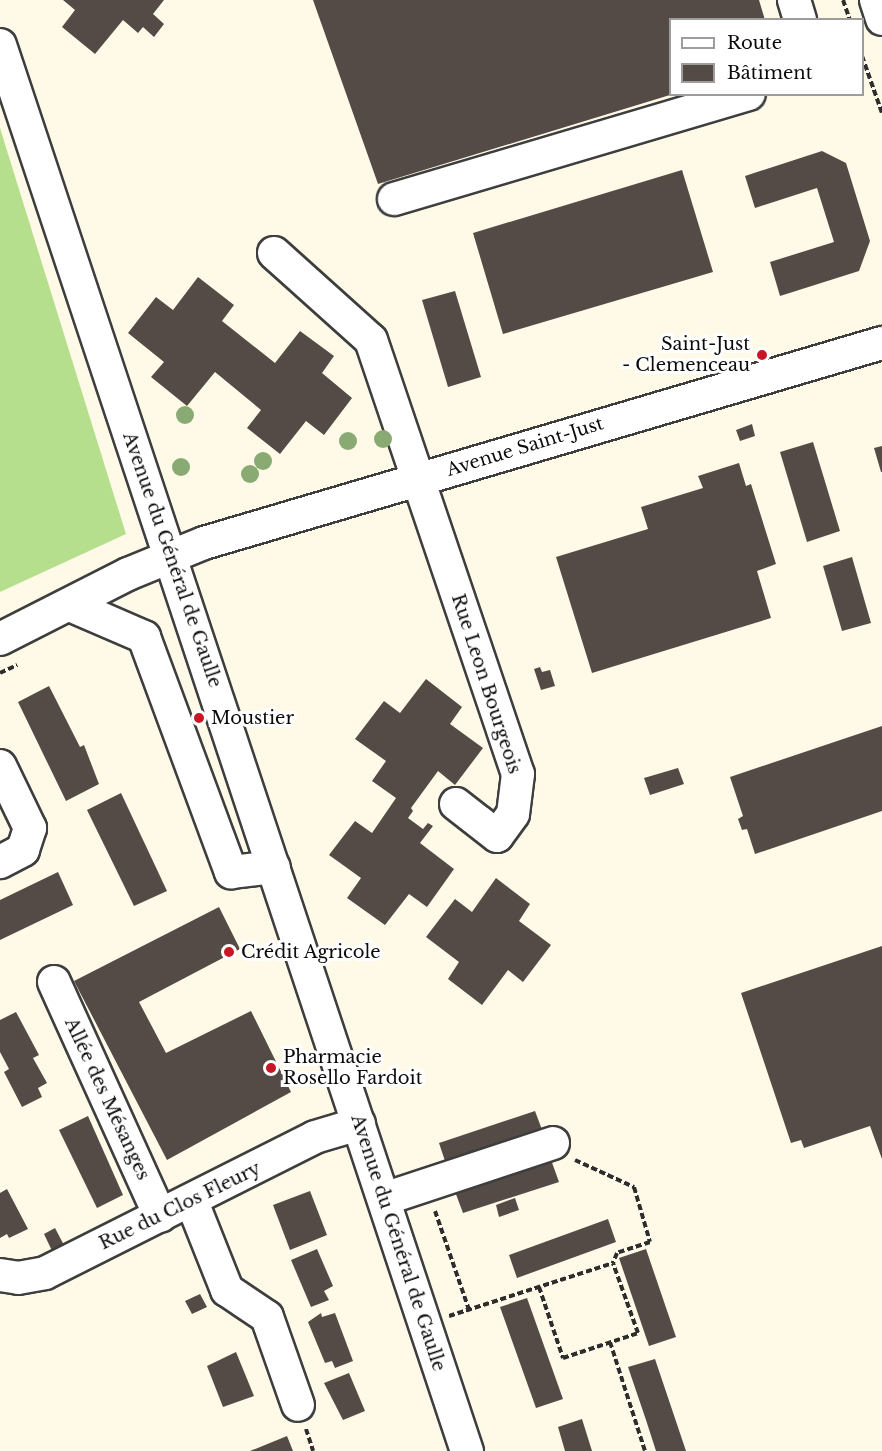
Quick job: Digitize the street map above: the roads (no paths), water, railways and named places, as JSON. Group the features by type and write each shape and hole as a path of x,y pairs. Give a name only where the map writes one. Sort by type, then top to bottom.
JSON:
{"street":[{"path":"794,0 799,18"},
{"path":"876,0 882,19"},
{"name":"Avenue du Général de Gaulle","path":"0,45 467,1451"},
{"path":"394,199 742,96"},
{"path":"274,253 371,340 418,479"},
{"name":"Avenue Saint-Just","path":"0,639 204,543 882,342"},
{"name":"Rue Leon Bourgeois","path":"418,479 518,774 513,813 497,836 456,804"},
{"path":"70,605 144,636 231,872 274,867"},
{"path":"0,766 30,828 23,850 0,862"},
{"name":"Allée des Mésanges","path":"54,982 160,1216"},
{"name":"Rue du Clos Fleury","path":"0,1275 18,1278 45,1273 192,1202 315,1137 359,1124"},
{"path":"384,1199 553,1143"},
{"path":"192,1202 227,1290 267,1317 298,1405"}],"place":[{"name":"Saint-Just - Clemenceau","path":"762,355"},
{"name":"Moustier","path":"199,718"},
{"name":"Crédit Agricole","path":"229,952"},
{"name":"Pharmacie Rosello Fardoit","path":"271,1068"}]}
